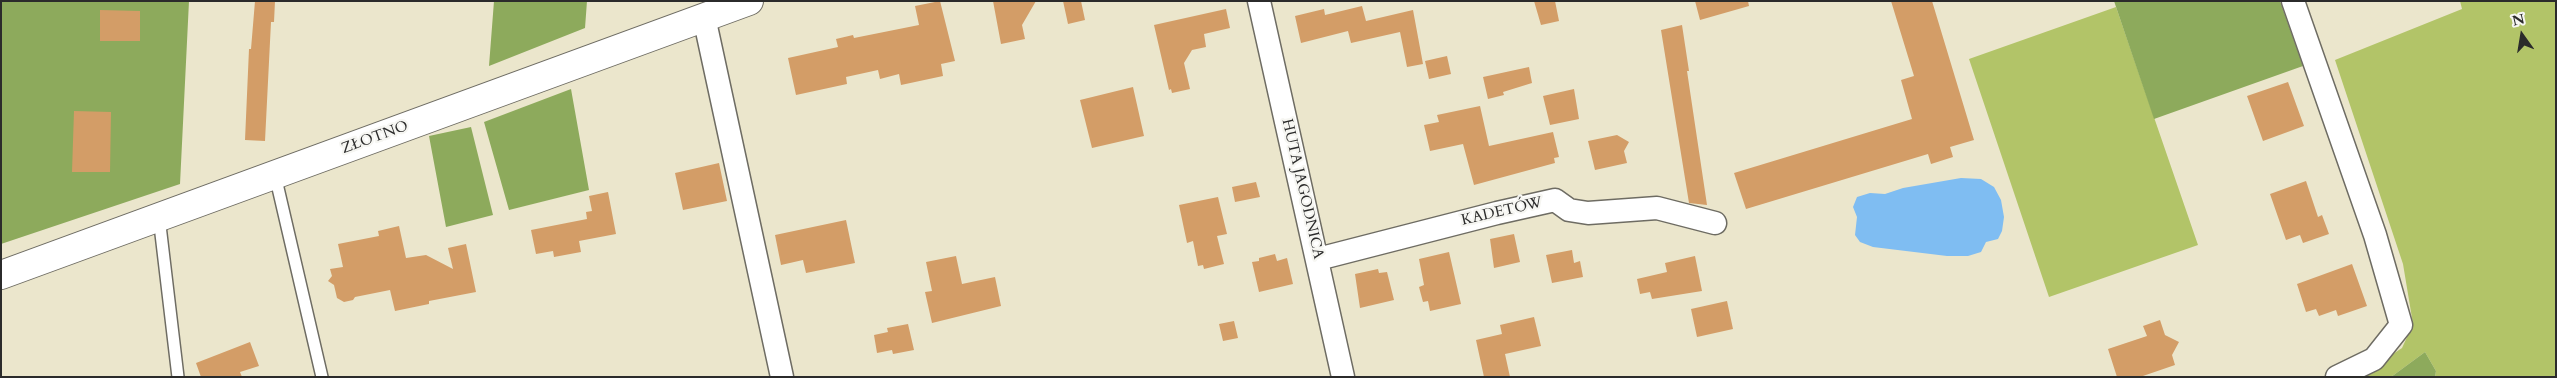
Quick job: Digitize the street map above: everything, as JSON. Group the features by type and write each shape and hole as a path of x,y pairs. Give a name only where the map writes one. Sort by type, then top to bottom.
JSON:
{"street":[{"name":"ZŁOTNO","path":"1,275 749,1"},
{"name":"HUTA JAGODNICA","path":"1259,1 1344,377"},
{"path":"2293,1 2376,236 2401,325 2374,358 2337,377"},
{"path":"704,18 782,377"},
{"name":"KADETÓW","path":"1318,259 1555,200 1569,210 1588,212 1657,208 1716,223"}],"lane":[{"path":"275,175 322,377"},
{"path":"159,217 178,377"}],"green space":[{"path":"1,1 189,1 180,184 1,244"},
{"path":"494,1 587,1 585,28 489,66"},
{"path":"2114,1 2280,1 2303,66 2154,119"},
{"path":"2460,1 2556,1 2556,377 2435,377 2436,371 2425,352 2391,377 2358,377 2402,348 2413,324 2403,264 2335,60 2462,9"},
{"path":"2116,7 2198,245 2049,297 1969,59"},
{"path":"571,89 589,190 509,210 484,122"},
{"path":"471,127 493,215 446,227 429,136"},
{"path":"2425,352 2436,371 2435,377 2391,377"}],"water":[{"path":"1961,178 1981,179 1994,187 2001,200 2004,217 2002,231 1998,239 1986,242 1981,252 1968,256 1947,256 1873,247 1860,242 1855,235 1857,217 1853,207 1857,197 1870,193 1885,194 1903,188"}],"building":[{"path":"255,1 275,1 274,22 271,22 265,141 245,140 249,49 251,49"},
{"path":"940,1 955,61 941,64 943,76 901,85 899,74 880,79 878,70 846,77 847,84 796,95 788,58 838,47 836,39 853,35 854,38 919,25 915,6"},
{"path":"993,1 1036,1 1022,25 1025,39 1001,44"},
{"path":"1063,1 1081,1 1085,20 1068,24"},
{"path":"1534,1 1555,1 1559,21 1541,25"},
{"path":"1695,1 1748,1 1749,6 1700,20"},
{"path":"1891,1 1932,1 1974,140 1950,147 1953,157 1931,164 1928,154 1746,209 1734,173 1912,119 1901,80 1914,76"},
{"path":"1362,6 1366,21 1413,10 1423,64 1407,67 1400,32 1351,43 1348,31 1301,43 1295,16 1324,9 1325,15"},
{"path":"1226,9 1230,28 1204,34 1206,47 1192,50 1184,63 1190,89 1172,93 1171,89 1169,90 1154,25"},
{"path":"100,10 140,11 140,41 100,41"},
{"path":"1682,25 1707,205 1689,203 1661,30"},
{"path":"1447,56 1451,74 1429,79 1425,61"},
{"path":"1529,67 1532,83 1503,92 1504,95 1488,99 1483,77"},
{"path":"2288,82 2304,126 2263,141 2247,96"},
{"path":"1133,87 1144,136 1092,148 1080,100"},
{"path":"1574,89 1579,119 1550,125 1543,96"},
{"path":"1480,106 1489,146 1553,132 1559,157 1554,158 1555,163 1474,185 1463,144 1430,151 1424,125 1439,122 1437,115"},
{"path":"74,111 111,112 110,172 72,172"},
{"path":"1617,135 1629,142 1624,151 1627,163 1595,170 1588,141"},
{"path":"719,163 727,201 683,210 675,173"},
{"path":"2306,181 2318,217 2322,215 2329,234 2303,243 2300,235 2286,240 2270,194"},
{"path":"1256,182 1260,197 1235,202 1232,187"},
{"path":"608,192 616,234 579,241 581,252 554,257 553,251 536,254 531,230 587,219 586,212 592,211 589,196"},
{"path":"1218,197 1227,234 1217,236 1224,264 1204,269 1203,265 1198,266 1193,241 1187,243 1179,205"},
{"path":"846,220 855,263 806,273 803,260 781,265 775,235"},
{"path":"399,226 406,258 426,255 453,269 448,248 466,244 476,292 429,301 429,304 395,311 390,290 355,297 353,300 344,302 337,298 334,285 328,281 332,276 330,269 343,267 338,244 379,236 378,231"},
{"path":"1514,234 1520,262 1494,268 1490,239"},
{"path":"1572,250 1574,263 1580,261 1583,277 1552,283 1546,255"},
{"path":"1449,252 1461,304 1430,311 1428,301 1423,302 1419,287 1424,285 1419,259"},
{"path":"1275,254 1277,261 1287,258 1293,284 1259,292 1252,262"},
{"path":"956,256 962,284 995,277 1001,306 932,323 925,292 932,291 926,262"},
{"path":"1695,256 1702,291 1652,299 1650,292 1640,294 1637,279 1667,272 1665,263"},
{"path":"2352,264 2367,306 2338,316 2336,310 2319,316 2316,309 2306,312 2297,284"},
{"path":"1378,269 1379,273 1387,272 1394,300 1360,308 1355,274"},
{"path":"1727,301 1733,329 1697,337 1691,309"},
{"path":"1534,317 1541,346 1505,354 1510,377 1484,377 1476,340 1502,334 1500,325"},
{"path":"2160,320 2165,335 2179,342 2172,355 2175,365 2140,377 2117,377 2108,349 2147,336 2143,326"},
{"path":"1234,321 1238,338 1223,341 1219,324"},
{"path":"908,324 914,350 893,354 892,350 877,353 874,335 888,332 887,328"},
{"path":"250,342 259,366 240,372 242,377 201,377 196,363"}]}
